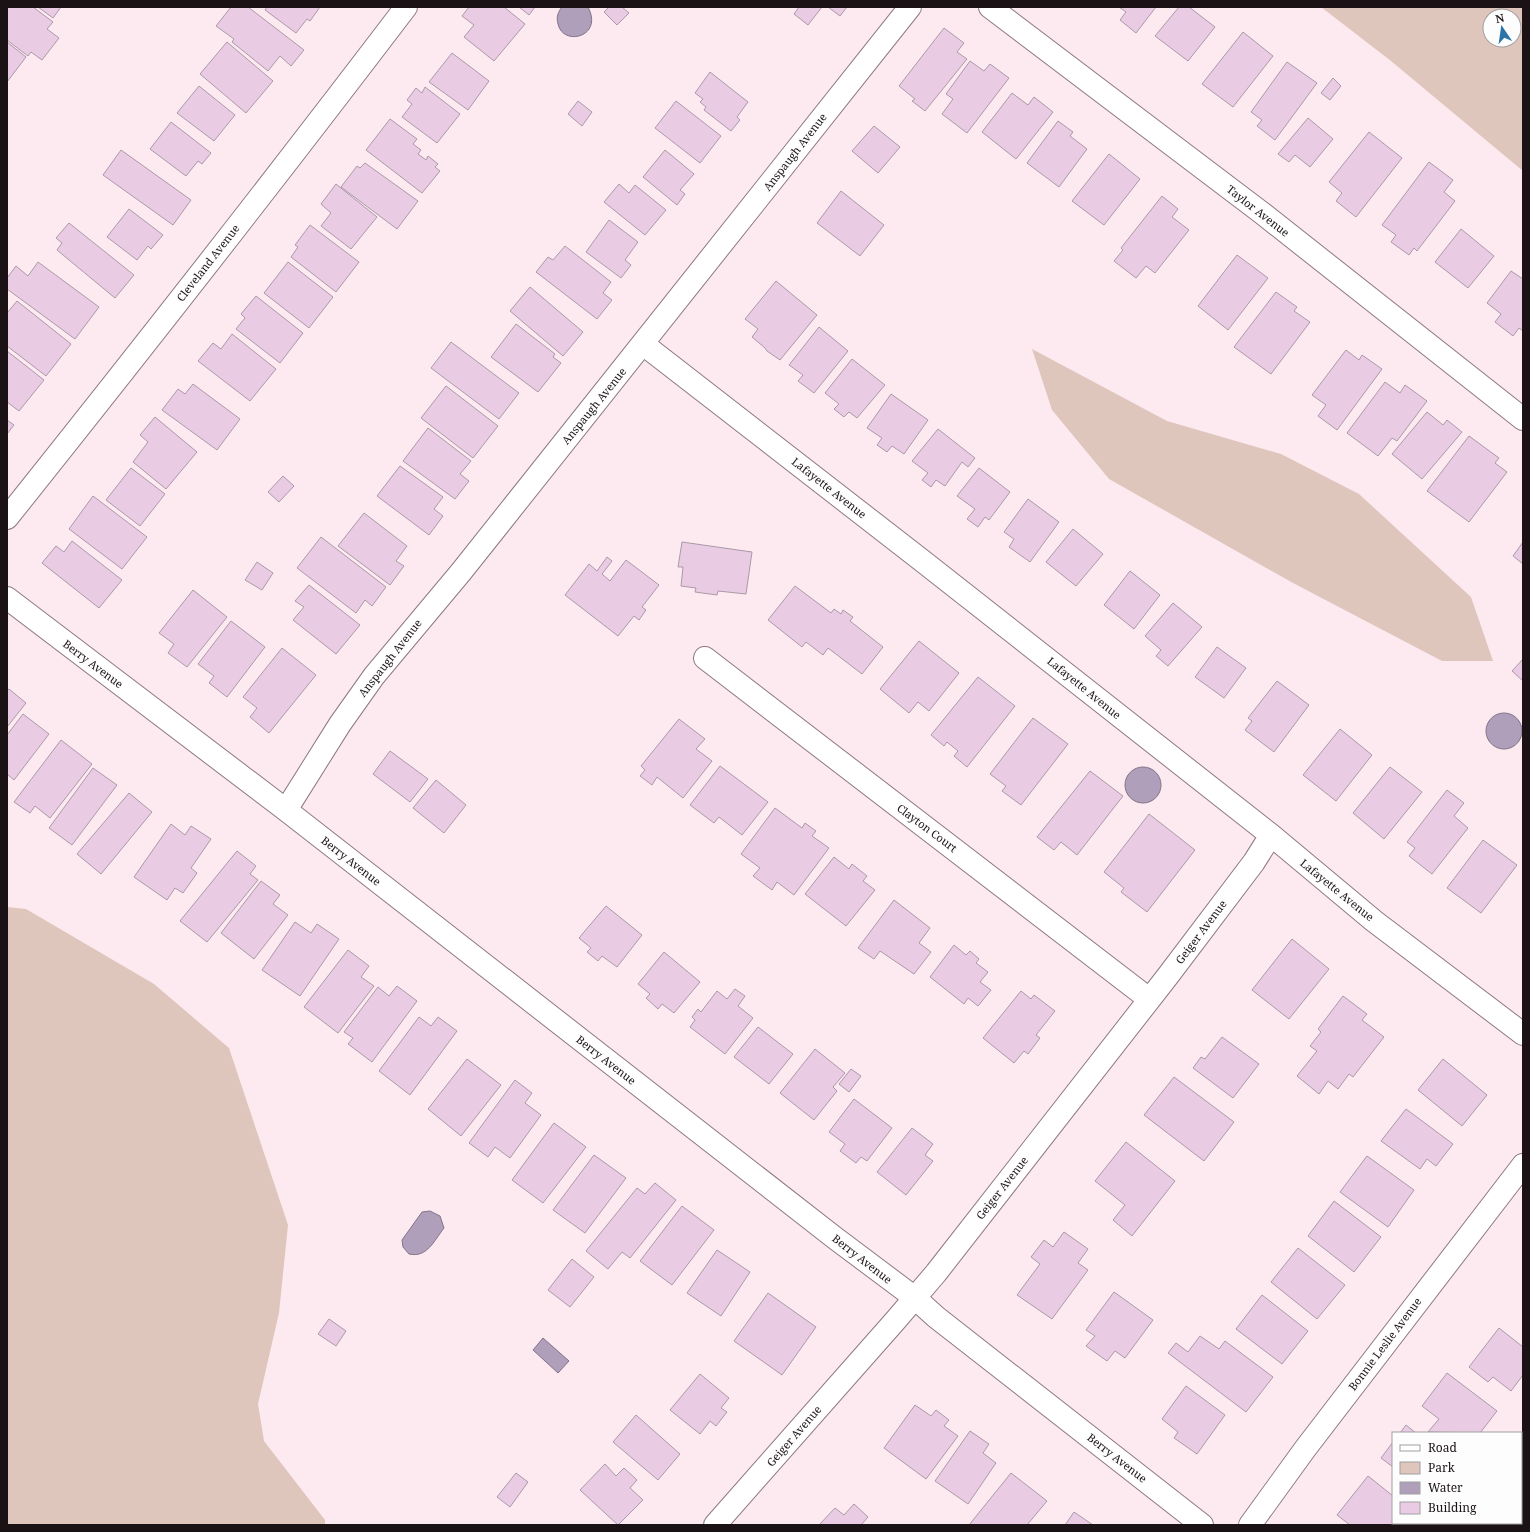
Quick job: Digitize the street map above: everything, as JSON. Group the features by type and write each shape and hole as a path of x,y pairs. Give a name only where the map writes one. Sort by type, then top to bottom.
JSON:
{"street":[{"name":"Cleveland Avenue","path":"7,518 137,355 359,71 406,7"},
{"name":"Anspaugh Avenue","path":"286,810 340,724 374,676 461,572 910,7"},
{"name":"Taylor Avenue","path":"990,7 1262,213 1523,419"},
{"name":"Lafayette Avenue","path":"643,344 863,514 1271,835 1374,921 1523,1034"},
{"name":"Berry Avenue","path":"7,598 286,810 835,1238 915,1298 1202,1525"},
{"name":"Clayton Court","path":"705,658 1149,999"},
{"name":"Geiger Avenue","path":"715,1525 915,1298 1149,999 1254,862 1271,835"},
{"name":"Bonnie Leslie Avenue","path":"1250,1525 1305,1449 1523,1165"}],"green space":[{"path":"1321,7 1523,7 1523,171 1391,61"},
{"path":"1032,349 1167,421 1281,454 1359,494 1471,597 1493,661 1442,661 1293,583 1109,479 1052,410"},
{"path":"7,907 26,909 154,984 229,1048 288,1225 279,1313 258,1404 264,1441 325,1520 325,1525 7,1525"}],"water":[{"path":"562,7 588,7 592,17 591,26 587,32 574,37 561,31 557,17"},
{"path":"1504,713 1517,718 1522,731 1517,744 1504,749 1491,744 1486,731 1491,718"},
{"path":"1147,767 1156,772 1160,778 1160,792 1156,798 1147,803 1139,803 1130,798 1126,792 1125,781 1130,772 1136,768"},
{"path":"430,1211 440,1216 444,1228 430,1247 425,1251 415,1255 409,1254 403,1247 402,1240 422,1212"},
{"path":"543,1338 569,1361 558,1373 533,1350"}],"building":[{"path":"7,7 33,7 53,22 47,29 59,38 42,60 31,52 28,56 7,40"},
{"path":"38,7 61,7 53,18"},
{"path":"231,7 248,7 304,50 291,66 280,56 268,71 232,42 234,39 216,26"},
{"path":"267,7 320,7 310,21 307,19 296,33 265,10"},
{"path":"469,7 504,7 525,24 494,61 464,37 474,25 462,16"},
{"path":"519,7 535,7 529,15"},
{"path":"609,7 622,7 629,13 617,25 604,12"},
{"path":"799,7 822,7 808,25 794,14"},
{"path":"828,7 847,7 840,16"},
{"path":"1119,7 1156,7 1136,33 1120,20 1126,12"},
{"path":"1179,7 1189,7 1215,27 1188,61 1155,36"},
{"path":"944,28 964,43 957,52 967,59 925,111 912,101 915,99 899,86"},
{"path":"1243,32 1273,56 1233,107 1202,84"},
{"path":"7,42 26,57 7,82"},
{"path":"227,42 273,81 246,113 200,74"},
{"path":"452,53 489,81 468,110 429,82"},
{"path":"970,61 984,71 990,64 1009,78 967,133 942,114 953,99 946,94"},
{"path":"1287,62 1317,83 1275,140 1257,126 1262,120 1251,112"},
{"path":"710,72 748,102 737,117 740,120 731,131 704,110 706,107 700,102 703,99 695,93"},
{"path":"1333,78 1341,86 1330,100 1321,93"},
{"path":"199,86 235,115 214,141 177,113"},
{"path":"425,87 460,114 437,143 402,117 412,104 407,100 416,88 422,93"},
{"path":"1012,93 1028,105 1034,97 1053,112 1016,159 982,132"},
{"path":"578,101 592,112 582,126 568,114"},
{"path":"676,101 721,136 700,163 655,128"},
{"path":"1308,118 1333,139 1310,167 1295,155 1289,162 1278,154"},
{"path":"390,119 417,139 413,144 421,150 418,154 426,160 428,156 438,164 435,167 440,171 422,193 366,150"},
{"path":"1058,121 1073,132 1070,136 1087,149 1059,187 1027,163"},
{"path":"171,122 211,153 202,164 198,161 186,176 150,149"},
{"path":"874,126 900,147 878,173 852,151"},
{"path":"1369,132 1402,158 1356,217 1336,201 1342,193 1329,182"},
{"path":"121,150 191,200 173,225 103,175"},
{"path":"665,150 694,174 680,190 685,194 677,205 643,177"},
{"path":"1109,154 1140,179 1104,225 1072,201"},
{"path":"1429,162 1453,180 1444,192 1455,201 1417,251 1414,248 1409,255 1391,242 1396,235 1382,225"},
{"path":"365,163 418,201 397,229 341,187 357,166 360,168"},
{"path":"336,184 377,217 351,249 321,226 331,213 321,204"},
{"path":"619,184 629,193 635,185 666,210 645,235 604,202"},
{"path":"841,191 884,225 860,256 817,223"},
{"path":"1162,196 1178,209 1172,217 1189,230 1155,273 1146,266 1136,278 1114,261 1123,250 1121,248"},
{"path":"129,209 163,235 151,249 148,246 137,260 107,237"},
{"path":"609,220 638,242 625,260 631,265 621,278 586,252"},
{"path":"69,223 134,275 115,298 57,250 62,243 56,238"},
{"path":"310,225 359,262 336,292 291,257 298,247 295,245"},
{"path":"1461,229 1494,256 1468,288 1435,262"},
{"path":"565,246 611,282 603,293 612,300 597,319 536,272 548,257 553,260"},
{"path":"1237,255 1268,278 1228,330 1198,306"},
{"path":"38,262 99,307 75,339 7,289 7,278 16,266 28,276"},
{"path":"288,262 333,297 309,328 264,293"},
{"path":"1511,271 1523,279 1523,331 1519,328 1513,336 1495,322 1501,314 1487,303"},
{"path":"776,281 817,315 780,360 767,351 752,337 758,329 745,319"},
{"path":"530,287 583,332 563,356 510,311"},
{"path":"1276,292 1297,307 1294,311 1310,322 1271,374 1234,347"},
{"path":"256,296 303,333 280,363 236,329 245,318 241,314"},
{"path":"17,301 71,344 46,376 7,346 7,313"},
{"path":"516,324 555,354 553,357 561,363 538,392 491,357"},
{"path":"819,327 848,351 814,393 798,381 803,375 789,365"},
{"path":"232,334 276,369 250,401 198,361 213,343 221,349"},
{"path":"451,342 519,393 499,419 431,368"},
{"path":"1346,350 1359,360 1362,355 1382,369 1337,430 1318,416 1326,405 1312,395"},
{"path":"7,351 44,380 19,411 7,402"},
{"path":"852,359 885,385 857,418 849,412 844,417 834,409 839,404 825,393"},
{"path":"1385,382 1400,393 1405,385 1427,401 1397,441 1392,438 1378,456 1347,433"},
{"path":"193,384 240,419 217,450 162,410 178,389 185,394"},
{"path":"446,386 498,426 473,458 421,418"},
{"path":"891,394 928,420 904,454 892,446 887,452 877,445 882,438 867,428"},
{"path":"1427,412 1443,425 1447,420 1462,432 1422,479 1392,454"},
{"path":"155,417 197,452 166,489 133,462 148,442 140,435"},
{"path":"7,420 14,425 7,434"},
{"path":"428,428 471,461 460,474 469,481 455,499 403,461"},
{"path":"938,429 975,458 968,467 962,462 945,486 936,480 931,487 922,480 928,473 912,461"},
{"path":"1469,436 1499,458 1495,463 1507,472 1469,522 1427,491"},
{"path":"400,466 443,497 434,509 443,516 429,535 377,496"},
{"path":"131,468 165,494 140,526 106,500"},
{"path":"979,468 1010,492 989,520 985,517 978,527 967,519 975,509 957,496"},
{"path":"283,476 294,486 279,502 268,492"},
{"path":"93,496 147,537 122,569 69,529"},
{"path":"1028,499 1059,522 1030,562 1009,547 1014,539 1004,532"},
{"path":"364,513 407,546 396,561 404,566 390,585 338,546"},
{"path":"1073,529 1103,554 1076,586 1046,562"},
{"path":"321,537 386,587 372,606 365,600 356,613 297,568"},
{"path":"72,541 122,580 99,608 42,563 56,546 64,552"},
{"path":"682,542 752,552 746,594 718,591 717,595 695,592 696,588 681,586 683,567 678,567"},
{"path":"1523,542 1523,564 1513,556"},
{"path":"607,557 612,561 602,574 610,581 626,560 659,585 642,607 646,610 639,620 634,616 618,636 565,595 589,564 597,571"},
{"path":"257,562 273,573 262,590 245,580"},
{"path":"1130,571 1160,595 1134,629 1104,605"},
{"path":"309,585 360,625 336,654 293,620 304,607 295,601"},
{"path":"795,586 831,613 834,609 841,614 843,610 853,617 850,621 883,647 862,674 828,648 823,655 806,642 802,647 768,620"},
{"path":"193,590 227,617 187,667 168,653 174,644 159,633"},
{"path":"1173,603 1202,627 1168,666 1156,656 1161,650 1145,636"},
{"path":"231,621 265,647 227,697 209,683 214,676 198,664"},
{"path":"919,641 959,673 929,711 918,702 909,713 880,689"},
{"path":"1217,647 1246,668 1224,698 1195,677"},
{"path":"282,648 316,675 269,733 250,717 257,708 243,697"},
{"path":"1523,659 1523,681 1512,671"},
{"path":"978,677 1015,706 967,767 954,756 958,751 947,742 944,746 931,735"},
{"path":"1277,681 1309,705 1274,752 1245,730 1252,721 1248,718"},
{"path":"9,689 26,703 7,727 7,691"},
{"path":"23,714 49,734 14,780 7,774 7,735"},
{"path":"1033,718 1068,744 1021,805 1002,791 1006,786 990,774"},
{"path":"679,719 705,739 696,749 712,761 683,798 657,777 652,785 640,776 645,770 641,766"},
{"path":"1340,729 1372,755 1336,801 1303,775"},
{"path":"61,740 92,764 50,818 35,806 30,813 14,802"},
{"path":"390,751 428,779 410,802 373,774"},
{"path":"720,766 768,802 742,835 719,817 714,823 690,805"},
{"path":"1390,767 1422,792 1384,839 1353,813"},
{"path":"93,768 117,785 72,845 49,828"},
{"path":"1090,771 1123,796 1077,855 1061,842 1054,850 1037,837"},
{"path":"436,780 466,805 444,833 413,808"},
{"path":"1447,790 1464,803 1454,816 1468,828 1432,874 1409,856 1415,848 1407,842"},
{"path":"129,793 152,812 101,874 77,854"},
{"path":"775,808 802,828 805,823 816,831 812,836 829,848 794,895 777,882 772,890 753,876 760,868 741,854"},
{"path":"1149,814 1195,850 1147,912 1121,892 1124,888 1104,872"},
{"path":"171,824 185,835 191,826 211,839 191,868 197,873 183,893 175,888 167,900 134,877"},
{"path":"1483,840 1517,865 1481,913 1447,888"},
{"path":"237,851 256,866 250,874 258,880 207,942 180,921"},
{"path":"834,857 849,869 852,864 867,876 863,881 875,890 846,926 805,894"},
{"path":"261,881 280,895 273,904 288,915 254,959 221,933"},
{"path":"894,900 930,928 919,943 931,952 914,974 880,951 874,959 858,948"},
{"path":"606,906 642,935 617,967 602,956 598,961 587,952 591,948 579,938"},
{"path":"295,922 311,933 317,924 339,939 300,996 262,970"},
{"path":"1292,939 1329,969 1289,1019 1252,990"},
{"path":"954,945 966,955 970,951 979,959 976,963 988,972 980,982 991,990 978,1006 968,998 964,1004 930,977"},
{"path":"348,950 369,966 361,977 374,986 338,1033 304,1007"},
{"path":"664,952 700,982 674,1013 662,1004 658,1009 646,998 650,994 638,984"},
{"path":"397,986 417,1001 372,1062 348,1044 353,1038 344,1032 378,987 389,996"},
{"path":"735,989 745,996 738,1006 753,1018 725,1054 690,1027 695,1020 692,1017 698,1009 701,1012 717,991 727,999"},
{"path":"1021,991 1031,999 1034,995 1055,1011 1036,1035 1040,1038 1028,1054 1024,1051 1014,1063 983,1038"},
{"path":"1343,996 1367,1014 1362,1020 1384,1037 1353,1077 1349,1074 1338,1089 1328,1081 1319,1094 1297,1076 1317,1051 1310,1046 1321,1032 1318,1029"},
{"path":"419,1017 431,1026 438,1017 457,1031 410,1095 379,1071"},
{"path":"758,1027 793,1054 769,1084 734,1057"},
{"path":"1222,1037 1259,1064 1233,1098 1193,1068 1201,1057 1205,1059"},
{"path":"815,1049 845,1073 833,1087 837,1091 814,1120 780,1093"},
{"path":"467,1059 501,1085 461,1136 428,1109"},
{"path":"1443,1059 1487,1095 1462,1126 1418,1090"},
{"path":"851,1069 861,1076 849,1092 839,1084"},
{"path":"1174,1077 1234,1122 1204,1161 1144,1115"},
{"path":"515,1080 532,1093 525,1103 541,1115 510,1158 495,1147 488,1157 469,1143"},
{"path":"854,1099 892,1128 867,1161 861,1157 856,1163 840,1151 845,1144 829,1132"},
{"path":"1406,1109 1453,1144 1436,1166 1427,1159 1420,1169 1381,1141"},
{"path":"554,1123 586,1147 543,1203 512,1180"},
{"path":"912,1128 933,1144 925,1155 933,1161 906,1195 877,1172"},
{"path":"1126,1142 1175,1181 1132,1236 1113,1220 1125,1205 1095,1181"},
{"path":"594,1155 626,1178 585,1233 553,1210"},
{"path":"1367,1156 1414,1190 1388,1227 1340,1192"},
{"path":"655,1183 676,1200 630,1258 622,1252 608,1269 586,1251 637,1188 645,1194"},
{"path":"1334,1201 1381,1237 1354,1272 1308,1236"},
{"path":"682,1206 714,1230 672,1285 640,1261"},
{"path":"1064,1232 1088,1249 1078,1263 1088,1270 1052,1319 1017,1295 1040,1264 1031,1257 1044,1240 1053,1247"},
{"path":"1298,1248 1345,1285 1317,1319 1271,1282"},
{"path":"717,1250 750,1272 721,1316 687,1293"},
{"path":"572,1259 594,1277 570,1307 548,1290"},
{"path":"1114,1292 1153,1320 1125,1358 1115,1351 1107,1361 1086,1346 1095,1336 1086,1330"},
{"path":"768,1293 816,1327 782,1375 734,1341"},
{"path":"1262,1295 1308,1331 1282,1364 1236,1329"},
{"path":"329,1319 346,1331 336,1346 318,1334"},
{"path":"1499,1328 1523,1347 1523,1375 1511,1391 1493,1377 1488,1382 1469,1367"},
{"path":"1200,1336 1219,1349 1225,1341 1273,1377 1246,1412 1168,1353 1176,1343 1188,1352"},
{"path":"1447,1373 1497,1411 1481,1432 1428,1432 1439,1419 1422,1406"},
{"path":"700,1374 729,1398 721,1408 727,1412 716,1426 710,1421 700,1434 670,1410"},
{"path":"1186,1386 1225,1415 1197,1454 1174,1438 1178,1432 1162,1419"},
{"path":"915,1405 931,1416 936,1410 949,1420 944,1426 958,1436 926,1479 884,1448"},
{"path":"636,1415 680,1454 658,1480 613,1442"},
{"path":"1406,1425 1415,1432 1401,1432"},
{"path":"970,1431 989,1444 983,1453 996,1463 968,1504 935,1481"},
{"path":"1392,1443 1392,1466 1381,1458"},
{"path":"605,1464 616,1476 624,1468 637,1480 630,1488 643,1500 618,1525 580,1490"},
{"path":"516,1473 528,1482 510,1507 497,1497"},
{"path":"1011,1473 1047,1501 1027,1525 969,1525"},
{"path":"1368,1476 1392,1495 1392,1524 1419,1524 1350,1525 1337,1515"},
{"path":"854,1504 868,1517 861,1525 819,1525 835,1508 844,1515"},
{"path":"1074,1512 1093,1525 1065,1525"}]}
